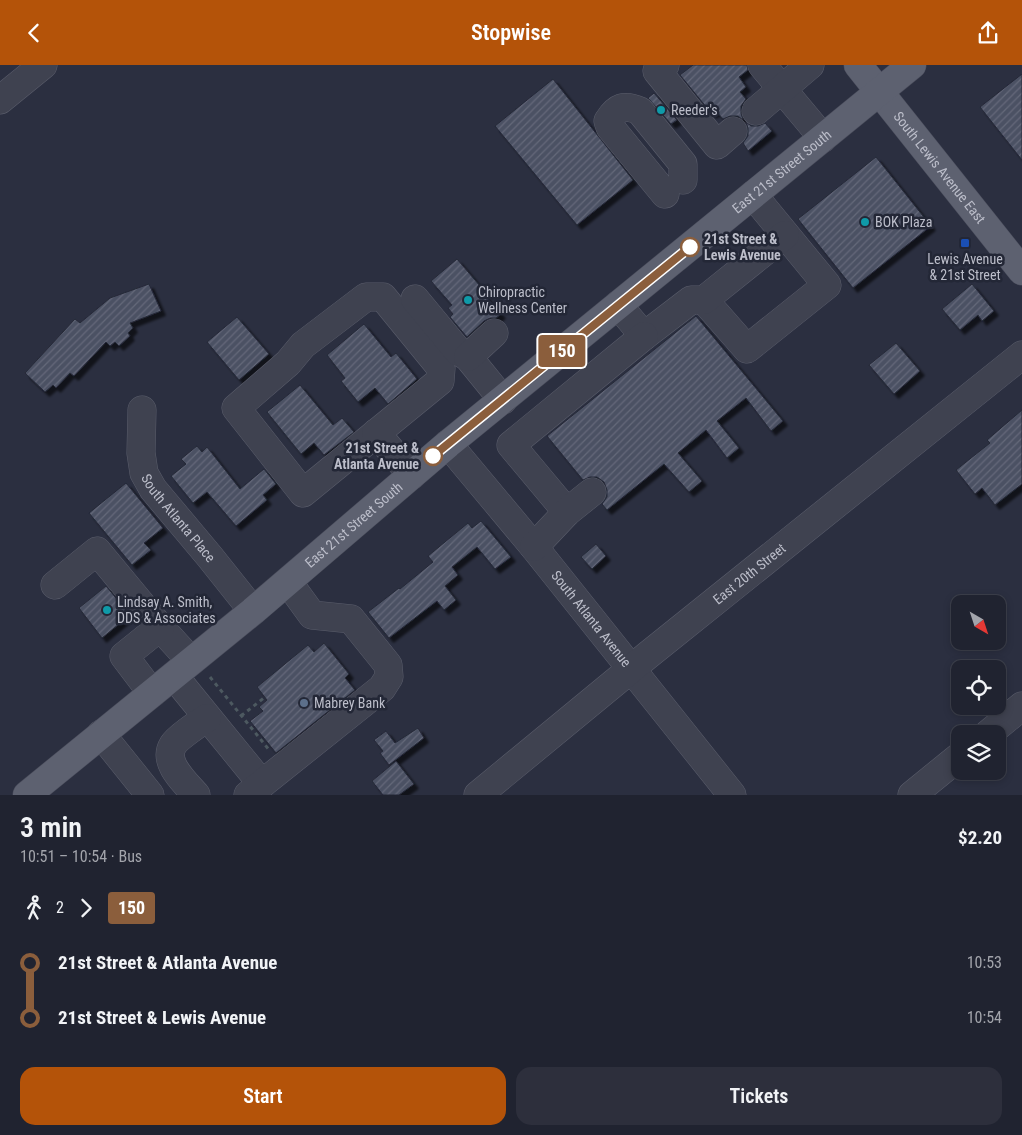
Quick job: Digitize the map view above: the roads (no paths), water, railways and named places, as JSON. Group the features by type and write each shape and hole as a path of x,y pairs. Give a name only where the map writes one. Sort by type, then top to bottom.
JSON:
{"main road":[{"name":"South Lewis Avenue East","path":"858,65 1022,271"},
{"name":"East 21st Street South","path":"27,795 152,693 192,671 253,611 448,444 912,65"}],"street":[{"path":"0,100 43,65"},
{"path":"664,65 657,71 717,145 733,131"},
{"path":"762,65 823,138"},
{"path":"756,111 810,65"},
{"path":"704,300 747,349 827,285 753,195"},
{"path":"567,512 511,445 644,336 692,300 704,300 785,235"},
{"path":"366,297 383,297 441,368 440,381 376,433 303,493 236,408 288,363 303,345 358,303 366,297"},
{"path":"415,299 458,351 468,357 503,399"},
{"path":"618,305 644,336"},
{"path":"468,357 494,333"},
{"name":"East 20th Street","path":"478,795 1022,355"},
{"name":"South Atlanta Place","path":"142,410 141,453 144,473 153,489 253,611"},
{"path":"376,433 412,475"},
{"name":"South Atlanta Avenue","path":"448,444 534,547 732,795"},
{"path":"534,547 567,512 592,492"},
{"path":"55,585 97,551 160,627 192,671 206,717 255,790 382,688 389,677 388,665 351,619 312,615 288,582"},
{"path":"152,693 124,656 160,627"},
{"path":"999,725 1022,707"},
{"path":"196,795 172,766 170,757 173,745 206,717"},
{"path":"102,735 137,790"},
{"path":"912,795 951,764"}],"place":[{"name":"Reeder's","path":"661,110"},
{"name":"BOK Plaza","path":"865,222"},
{"name":"Lewis Avenue & 21st Street","path":"965,243"},
{"name":"21st Street & Lewis Avenue","path":"690,247"},
{"name":"Chiropractic Wellness Center","path":"468,300"},
{"name":"21st Street & Atlanta Avenue","path":"433,456"},
{"name":"Lindsay A. Smith, DDS & Associates","path":"107,610"},
{"name":"Mabrey Bank","path":"304,703"}]}
